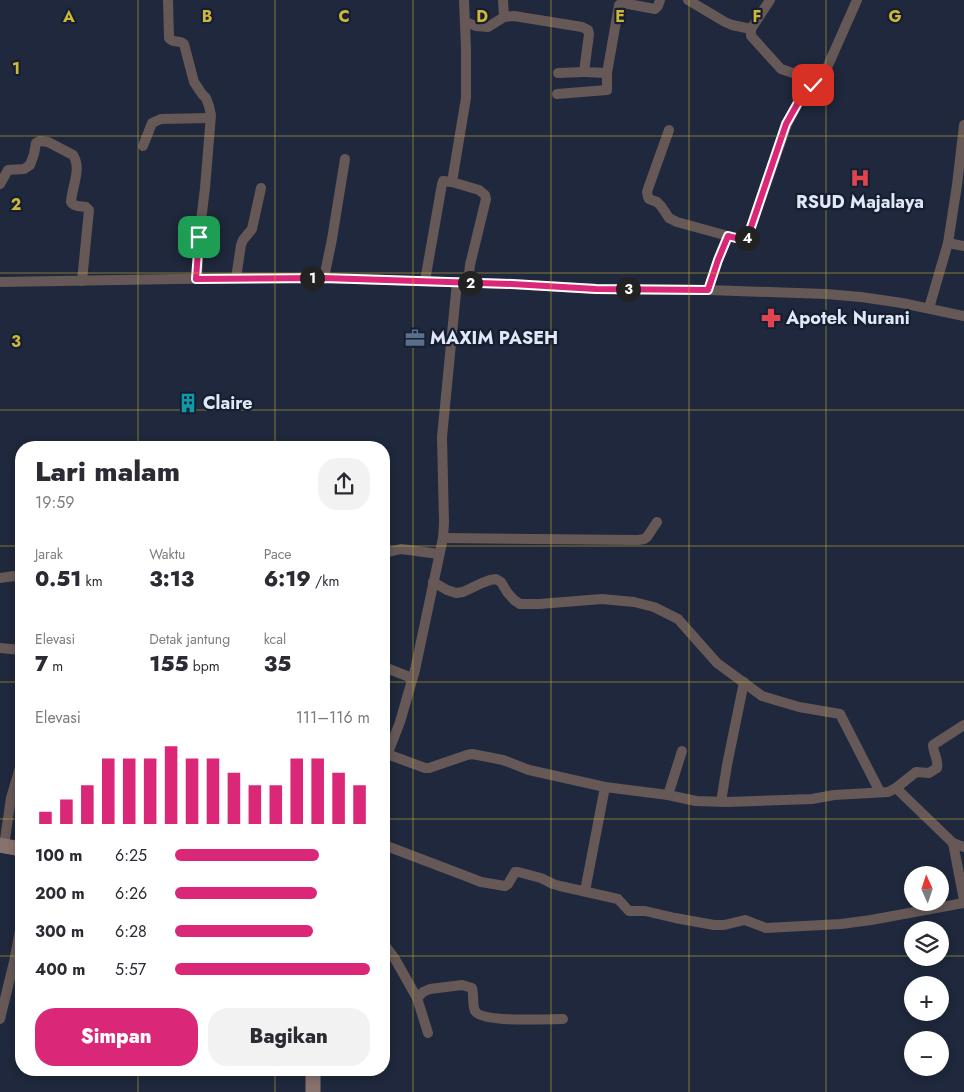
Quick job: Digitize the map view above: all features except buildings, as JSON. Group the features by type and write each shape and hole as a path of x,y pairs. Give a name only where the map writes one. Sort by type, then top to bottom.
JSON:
{"street":[{"path":"168,0 169,38 172,42 184,44 194,82 206,98 209,106 210,118 205,188 196,279"},
{"path":"452,182 466,98 464,0"},
{"path":"503,0 504,17"},
{"path":"557,94 607,90 607,73 619,5 623,3 655,9 660,0"},
{"path":"688,0 725,22 751,29"},
{"path":"770,0 750,33 752,38 781,69 802,77 804,92"},
{"path":"669,130 647,192 649,199 657,202 669,218 677,222 744,240 748,236 786,124 804,92 820,79 826,70 857,0"},
{"path":"465,22 476,26 488,27 504,17 514,16 582,27 588,30 589,34 584,72"},
{"path":"558,73 607,73"},
{"path":"143,146 152,123 156,120 210,118"},
{"path":"929,308 948,243 964,125"},
{"path":"2,177 8,170 24,169 30,165 36,144 40,141 48,142 75,158 77,172 71,202 76,206 88,207 89,212 82,281"},
{"path":"324,278 345,159"},
{"path":"390,746 400,722 417,661 443,538 442,437 462,282 470,265 486,199 485,195 479,190 443,181 425,281"},
{"path":"236,278 241,245 252,228 261,188"},
{"path":"708,290 728,236"},
{"path":"948,243 964,246"},
{"path":"0,282 324,278 462,282 596,289 826,294 861,297 929,308 964,316"},
{"path":"443,538 641,540 646,537 657,522"},
{"path":"390,552 401,549 439,554"},
{"path":"0,578 15,576"},
{"path":"433,582 456,593 464,592 490,580 496,580 501,582 507,592 520,604 602,599 634,602 654,607 678,619 718,662 762,696 799,707 840,714 880,792"},
{"path":"0,648 15,649"},
{"path":"390,669 412,678"},
{"path":"720,802 744,682"},
{"path":"390,759 429,768 472,754 503,760 529,770 605,787 668,795 696,801 812,799 834,795 888,792 916,772 929,773 938,768 933,745 964,725"},
{"path":"668,795 682,751"},
{"path":"15,784 2,845 15,848"},
{"path":"585,891 605,787"},
{"path":"896,788 953,843 964,847"},
{"path":"390,847 481,882 505,886 515,872 518,872 541,878 553,884 618,898 629,911 645,912 714,925 724,925 746,920 766,928 842,924 964,902 953,843"},
{"path":"390,952 417,998 428,1033"},
{"path":"0,1019 15,957"},
{"path":"417,998 426,990 462,985 472,988 474,993 474,1009 478,1014 499,1020 563,1019"},
{"path":"313,1076 313,1092"}],"place":[{"name":"RSUD Majalaya","path":"860,178"},
{"name":"Apotek Nurani","path":"771,318"},
{"name":"MAXIM PASEH","path":"415,338"},
{"name":"Claire","path":"188,403"}],"route":[{"path":"199,237 196,279 324,278 512,284 596,289 708,290 728,236 740,240 744,240 748,236 786,124 804,92 813,85"}]}
